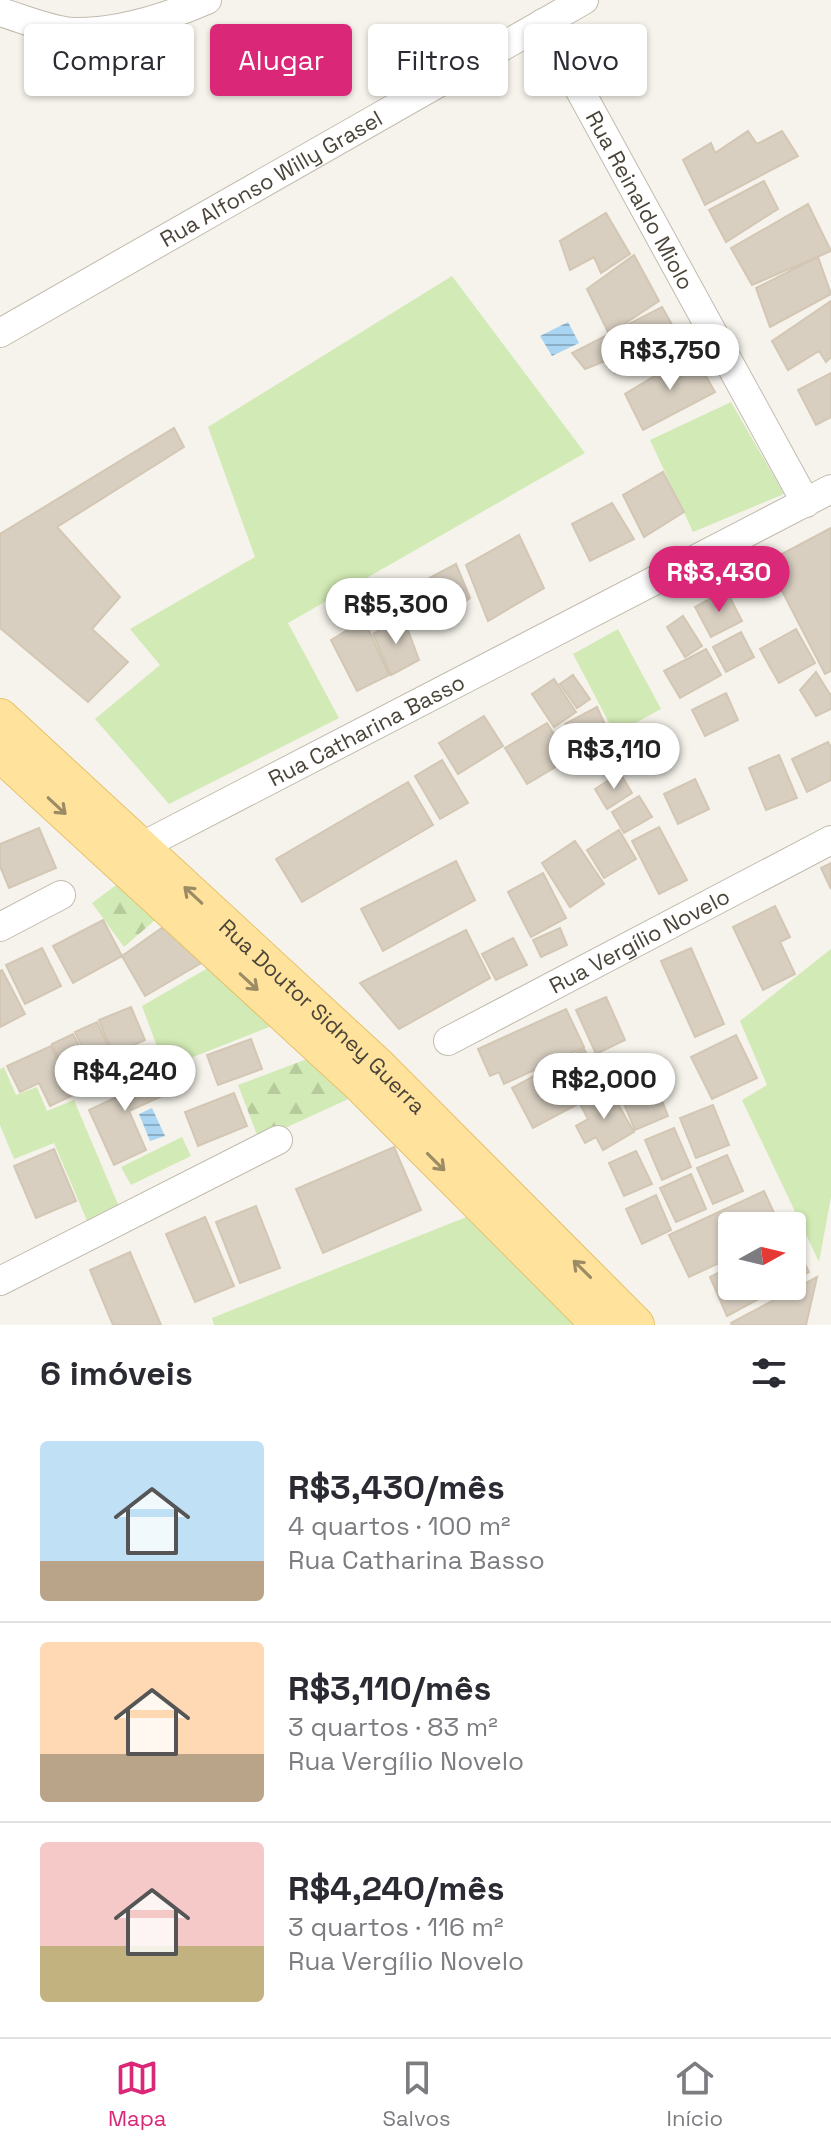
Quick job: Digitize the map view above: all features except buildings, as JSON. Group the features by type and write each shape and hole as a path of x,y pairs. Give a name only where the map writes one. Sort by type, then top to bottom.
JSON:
{"main road":[{"name":"Rua Doutor Sidney Guerra","path":"0,717 128,854 600,1325"},
{"name":"Rua Doutor Sidney Guerra","path":"0,753 128,854 400,1086 636,1325"}],"street":[{"path":"0,12 71,32 134,25 177,13 207,0"},
{"name":"Rua Alfonso Willy Grasel","path":"0,333 584,0"},
{"name":"Rua Reinaldo Miolo","path":"543,23 806,503"},
{"name":"Rua Catharina Basso","path":"128,854 831,489"},
{"name":"Rua Vergílio Novelo","path":"448,1041 831,840"},
{"path":"0,927 61,895"},
{"path":"0,1281 278,1140"}],"green space":[{"path":"452,276 585,453 288,623 339,718 169,804 95,719 160,665 130,629 255,557 208,427"},
{"path":"731,402 784,494 693,532 650,440"},
{"path":"618,629 661,709 615,734 573,654"},
{"path":"123,880 161,915 124,947 92,903"},
{"path":"831,949 831,1197 819,1262 806,1235 806,1212 795,1212 742,1100 767,1085 740,1021"},
{"path":"213,965 282,1022 165,1068 142,1006"},
{"path":"315,1056 357,1095 259,1140 238,1085"},
{"path":"4,1067 16,1095 37,1087 47,1111 74,1100 120,1209 88,1223 54,1143 14,1159 0,1125 0,1069"},
{"path":"182,1137 191,1156 131,1185 121,1167"},
{"path":"469,1216 574,1325 214,1325 212,1318"}],"water":[{"path":"568,322 579,343 552,356 540,336"},
{"path":"152,1108 165,1136 150,1141 139,1114"}]}
